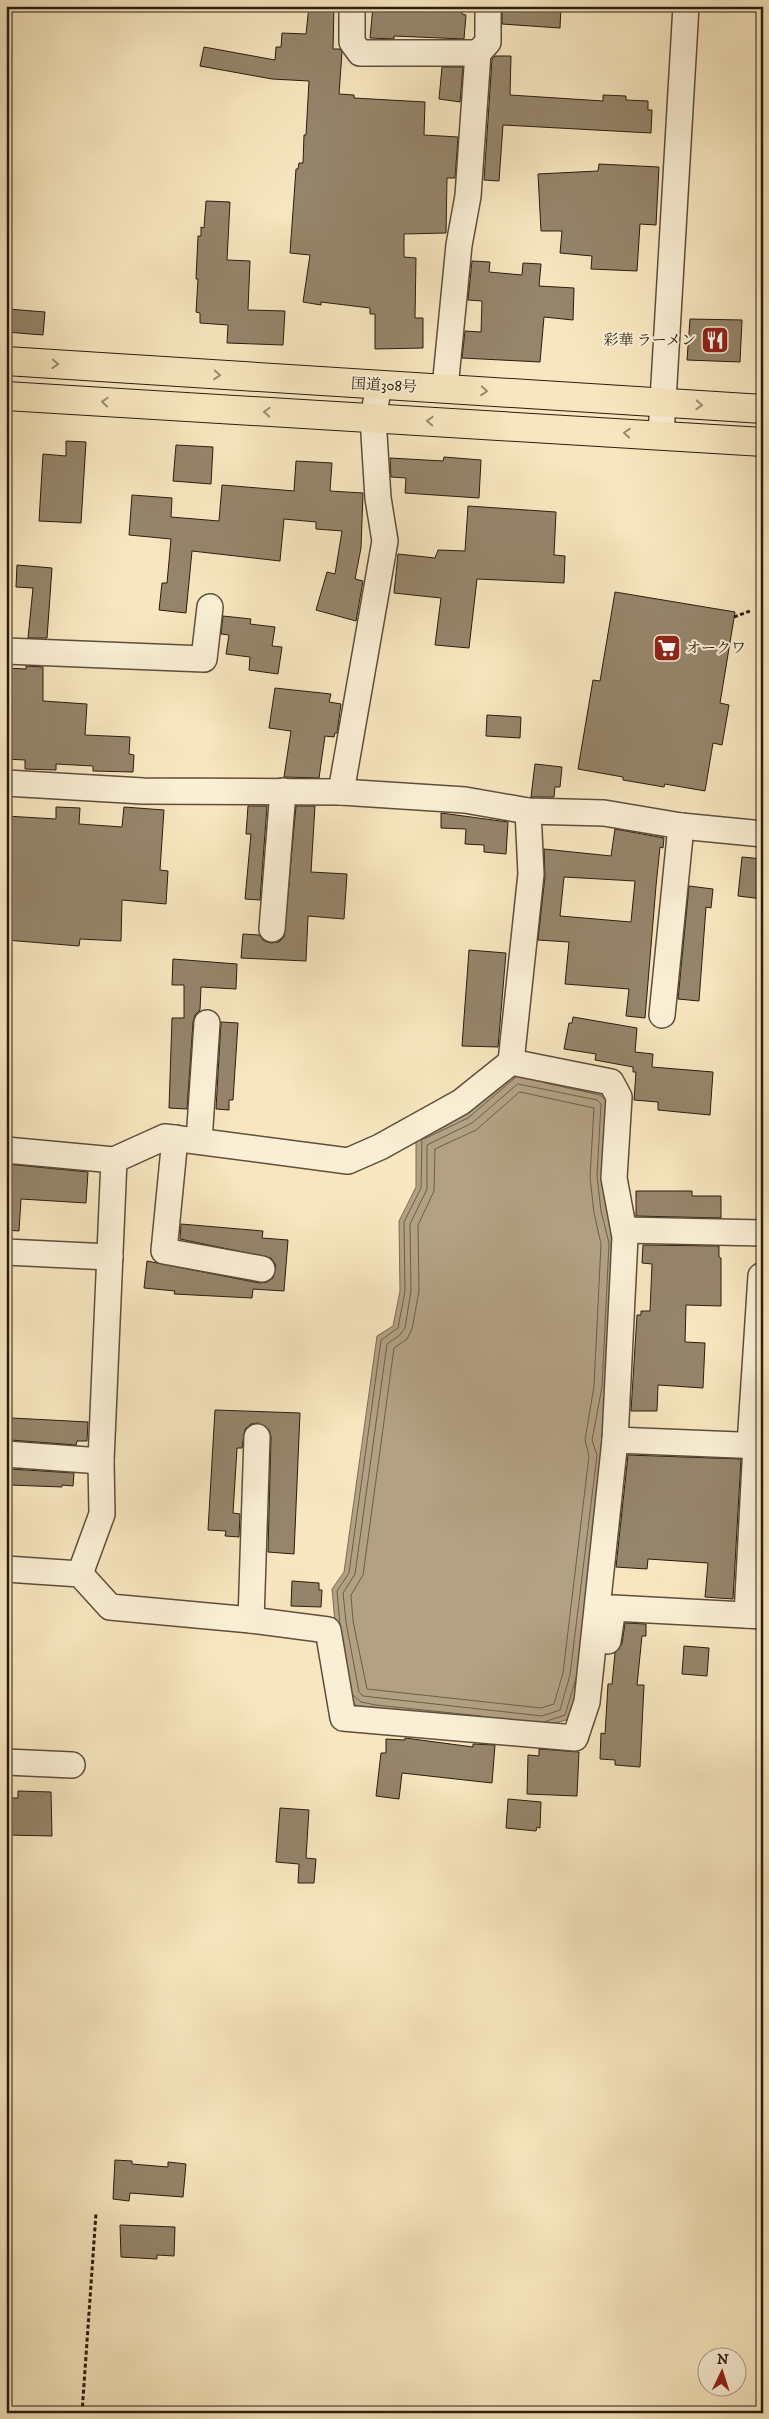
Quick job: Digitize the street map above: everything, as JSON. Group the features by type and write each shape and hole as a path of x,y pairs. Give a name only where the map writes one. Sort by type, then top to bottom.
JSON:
{"highway":[{"name":"国道308号","path":"6,361 763,408"},
{"path":"6,396 660,434 763,442"}],"street":[{"path":"352,6 352,42 360,53 478,53"},
{"path":"445,388 459,245 468,196 478,53 488,42 488,6"},
{"path":"660,434 686,6"},
{"path":"341,792 385,541 378,498 373,418 379,385"},
{"path":"6,651 204,659 210,607"},
{"path":"6,783 144,791 341,792 465,800 528,811 604,813 681,826 763,834"},
{"path":"272,929 283,792"},
{"path":"6,1150 114,1160 165,1137 348,1161 380,1147 460,1102 511,1062 531,874 528,811"},
{"path":"662,1015 681,826"},
{"path":"207,1022 187,1139 164,1251 262,1269"},
{"path":"6,1569 80,1574 110,1607 251,1620 328,1630 343,1718 575,1738 587,1702 615,1440 624,1230 614,1178 619,1097 611,1082 511,1062"},
{"path":"80,1574 102,1514 101,1461 114,1160"},
{"path":"624,1230 763,1233"},
{"path":"6,1252 110,1257"},
{"path":"587,1702 597,1702 613,1608 755,1615 756,1445 761,1276"},
{"path":"251,1620 257,1437"},
{"path":"615,1440 756,1445"},
{"path":"6,1454 101,1461"},
{"path":"6,1762 72,1765"}],"path":[{"path":"734,617 750,611"},
{"path":"82,2413 96,2212"}],"water":[{"path":"515,1071 603,1090 611,1099 620,1242 613,1389 581,1677 569,1719 543,1727 359,1707 349,1700 335,1623 332,1589 344,1572 377,1336 393,1326 400,1291 399,1221 416,1187 416,1136"}],"building":[{"path":"309,6 334,6 333,49 340,49 342,52 339,94 354,95 354,98 425,102 424,135 458,137 455,178 447,178 446,233 404,234 404,257 416,258 415,318 423,318 423,348 375,349 375,314 370,314 370,308 321,302 321,305 303,302 310,255 290,253 296,169 298,169 299,163 303,163 309,81 272,79 200,66 204,47 275,60 276,47 281,47 282,33 306,34"},
{"path":"373,6 463,6 462,14 466,15 464,39 394,36 394,39 370,38"},
{"path":"502,6 561,6 560,28 502,24"},
{"path":"495,56 511,56 510,95 603,101 603,95 626,96 626,100 648,101 648,110 652,110 651,133 503,125 499,181 484,180 492,59"},
{"path":"442,67 463,67 460,102 439,99"},
{"path":"599,164 659,167 656,225 640,224 637,271 591,269 592,256 560,253 562,231 541,231 538,174 598,171"},
{"path":"206,201 230,202 227,260 250,261 248,310 285,311 283,345 227,343 228,325 200,323 200,313 196,312 198,236 201,236 201,227 204,228"},
{"path":"472,261 490,262 489,272 522,275 523,263 541,264 539,286 574,288 573,320 544,317 540,362 462,358 465,331 481,332 482,301 468,300"},
{"path":"8,309 45,312 43,335 6,332"},
{"name":"彩華 ラーメン","path":"690,319 742,320 740,362 687,360"},
{"path":"66,441 86,442 81,523 39,521 43,454 66,456"},
{"path":"176,445 213,447 211,484 173,481"},
{"path":"444,457 481,460 479,498 405,493 406,478 391,477 390,458 443,461"},
{"path":"296,461 332,463 330,491 363,493 361,548 355,579 363,581 356,621 316,610 327,572 335,574 342,531 316,529 316,522 284,519 280,561 192,551 186,613 159,610 162,583 167,583 171,539 129,535 132,495 172,498 171,517 219,521 222,485 294,491"},
{"path":"468,506 556,512 554,555 565,556 564,583 477,579 469,648 435,645 441,598 394,593 398,554 435,558 438,550 465,551"},
{"path":"17,565 52,568 47,638 28,638 33,588 16,587"},
{"name":"オークワ","path":"615,592 735,612 720,703 729,705 722,745 713,743 705,791 665,784 664,787 623,780 623,777 578,769 593,680 600,681"},
{"path":"223,616 251,619 250,624 275,627 272,646 282,647 278,674 249,670 250,657 226,654 229,635 221,634"},
{"path":"26,666 43,667 43,701 87,704 85,735 130,737 129,754 134,755 133,772 93,771 93,766 56,764 56,770 25,769 25,760 6,759 6,668 26,669"},
{"path":"275,688 331,694 329,702 341,704 337,733 335,733 334,737 325,736 319,778 284,777 291,731 269,728"},
{"path":"487,715 521,717 520,738 486,736"},
{"path":"535,764 562,767 560,787 555,787 554,797 531,797"},
{"path":"248,806 267,806 260,900 245,899 251,834 246,834"},
{"path":"296,806 315,806 311,872 347,874 344,919 308,916 306,961 241,958 243,934 259,935 264,941 271,943 279,942 284,937"},
{"path":"56,807 80,808 79,824 122,827 124,807 164,810 160,870 168,871 166,904 122,900 121,941 80,939 79,946 6,940 10,851 6,851 6,816 56,819"},
{"path":"441,813 508,822 506,854 484,852 484,845 465,844 466,829 441,828"},
{"path":"615,829 664,838 663,848 660,847 645,1018 626,1016 629,989 565,984 569,942 538,940 545,876 544,849 611,856","holes":["564,877 635,881 631,922 560,916"]},
{"path":"742,857 763,859 763,899 738,896"},
{"path":"689,886 713,889 711,908 706,907 699,1001 678,999"},
{"path":"469,950 506,953 498,1047 462,1046"},
{"path":"173,959 237,964 236,989 201,987 200,1010 195,1015 193,1022 187,1109 169,1108 172,1018 184,1018 184,985 172,985"},
{"path":"573,1017 637,1028 635,1052 653,1054 652,1067 713,1072 710,1115 658,1110 658,1102 634,1100 636,1072 633,1072 633,1067 595,1060 596,1054 564,1049 569,1023 572,1023"},
{"path":"221,1022 238,1023 233,1100 229,1100 229,1110 216,1109"},
{"path":"6,1164 88,1172 86,1203 21,1199 19,1231 6,1230"},
{"path":"636,1191 692,1191 692,1196 721,1196 721,1218 636,1216"},
{"path":"181,1224 263,1231 262,1238 288,1240 284,1291 253,1289 252,1298 174,1294 175,1291 144,1288 147,1261 259,1283 267,1282 273,1278 276,1265 271,1258 180,1239"},
{"path":"643,1245 719,1246 719,1257 721,1258 721,1306 686,1305 685,1342 705,1343 703,1388 658,1385 657,1411 631,1411 637,1315 641,1315 641,1311 650,1311 652,1264 642,1263"},
{"path":"215,1410 300,1413 294,1554 268,1552 271,1437 269,1430 258,1423 251,1424 245,1429 242,1448 237,1448 233,1513 240,1514 239,1537 225,1536 226,1531 208,1530"},
{"path":"12,1418 88,1422 87,1441 77,1441 76,1445 10,1440"},
{"path":"628,1455 741,1459 733,1599 705,1597 708,1563 648,1559 647,1569 616,1567"},
{"path":"10,1469 74,1473 73,1486 9,1485"},
{"path":"292,1581 319,1583 319,1590 322,1590 321,1607 291,1606"},
{"path":"625,1623 646,1624 646,1636 642,1636 637,1685 644,1685 640,1767 615,1765 615,1760 600,1759 601,1733 605,1734 608,1684 612,1684 615,1653 622,1644"},
{"path":"684,1646 709,1648 707,1676 682,1674"},
{"path":"405,1738 473,1747 473,1744 495,1745 492,1783 402,1773 399,1799 376,1796 381,1753 386,1753 386,1739 405,1740"},
{"path":"539,1749 579,1752 577,1796 527,1794 528,1755 539,1756"},
{"path":"18,1791 51,1792 52,1836 6,1835 6,1798 18,1798"},
{"path":"508,1799 541,1802 540,1828 537,1827 536,1831 506,1828"},
{"path":"280,1808 309,1810 306,1858 316,1859 314,1883 298,1883 299,1864 276,1862"},
{"path":"115,2160 132,2161 132,2164 168,2167 168,2162 186,2164 183,2197 130,2193 129,2201 113,2199"},
{"path":"120,2225 175,2227 174,2256 157,2255 157,2259 121,2257"}],"place":[{"name":"彩華 ラーメン","path":"715,340"},
{"name":"オークワ","path":"667,648"}]}
